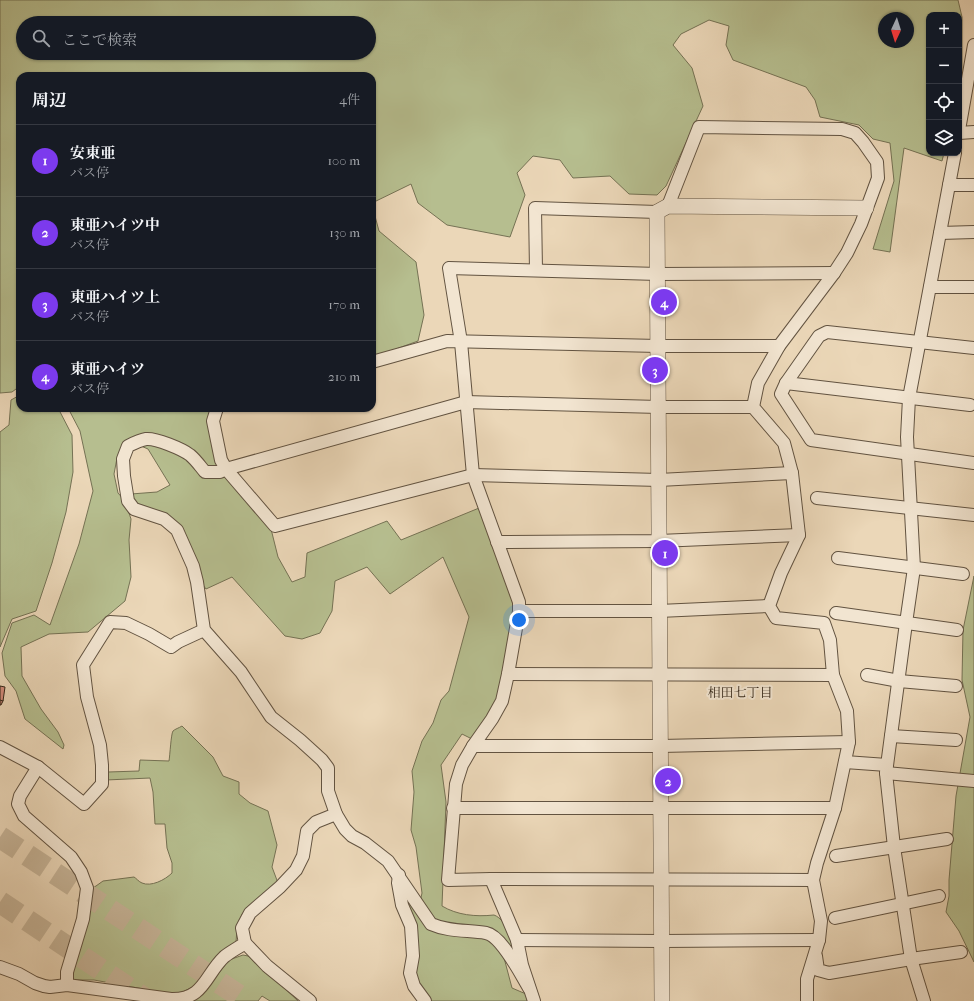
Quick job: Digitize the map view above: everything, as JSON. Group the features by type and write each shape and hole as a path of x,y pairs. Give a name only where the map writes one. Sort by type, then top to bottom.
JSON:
{"street":[{"path":"961,120 974,45"},
{"path":"662,1001 658,274 662,209 699,127 842,129 855,133 877,162 878,178 861,224 847,253 834,273 779,346 758,383 753,407"},
{"path":"962,131 974,132"},
{"path":"924,1001 911,959 894,847 887,769 914,568 906,437 909,398 954,156"},
{"path":"949,185 974,185"},
{"path":"536,270 535,208 866,208"},
{"path":"940,233 974,232"},
{"path":"813,880 448,880 456,784 462,765 502,701 519,611 519,602 473,475 461,342 449,268 658,274 834,273"},
{"path":"930,287 974,287"},
{"path":"974,348 827,332 819,336 786,383 781,394 811,440 974,463"},
{"path":"376,361 447,341 658,346 779,346"},
{"path":"786,383 970,405"},
{"path":"529,988 504,946 494,936 487,933 454,931 431,924 388,861 365,843 352,836 345,829 336,814 328,791 328,768 322,760 300,740 271,717 241,672 204,630 197,582 177,530 164,519 134,509 128,501 123,459 128,446 145,439 154,440 168,444 190,454 205,472 220,472 226,469 466,402 659,407 753,407 784,443 792,473 798,535 781,573 769,606"},
{"path":"216,412 213,421 221,460 226,469 275,526 473,475 659,480 792,473"},
{"path":"817,498 974,515"},
{"path":"497,542 659,541 798,535"},
{"path":"838,558 963,574"},
{"path":"519,611 659,611 769,606"},
{"path":"769,606 776,618 824,623 830,640 833,675 847,712 849,742 845,762 835,808 813,880 821,921 816,954 807,979 807,1001"},
{"path":"836,613 957,630"},
{"path":"0,746 38,767 84,804 102,784 102,765 100,745 87,697 83,665 110,622 126,623 171,647 178,642 204,630"},
{"path":"508,674 833,675"},
{"path":"867,675 899,681 956,686"},
{"path":"891,736 956,740"},
{"path":"473,746 661,746 849,742"},
{"path":"845,762 974,781"},
{"path":"38,767 20,796 18,804 24,816 71,857 81,872 87,888 84,918 67,972 67,985"},
{"path":"453,808 835,808"},
{"path":"310,1001 267,966 245,943 242,928 250,913 280,887 296,870 303,856 307,831 316,822 336,814"},
{"path":"836,856 947,839"},
{"path":"399,875 398,883 402,905 411,926 413,956 410,973 414,986 425,1001"},
{"path":"491,879 517,940 522,965 534,1001"},
{"path":"835,918 939,896"},
{"path":"517,940 819,940"},
{"path":"0,967 19,974 34,983 44,986 50,987 67,985 171,1000 184,998 198,992 224,958 245,943"},
{"path":"816,954 818,970 829,973 961,952"},
{"path":"107,990 131,1001"}],"green space":[{"path":"0,0 958,0 961,12 926,12 926,156 904,148 890,252 873,249 894,181 890,143 873,139 859,125 820,117 815,100 806,87 733,60 726,45 729,26 709,20 681,34 673,45 692,68 703,106 666,186 657,195 629,194 610,176 573,178 560,160 533,156 517,173 525,195 510,237 447,225 418,203 411,184 376,201 376,72 16,72 16,389 12,392 0,393"},
{"path":"927,156 943,156 942,161"},
{"path":"376,220 379,231 416,262 424,315 418,341 376,355"},
{"path":"16,397 16,412 60,412 72,435 73,472 66,512 52,563 36,611 12,619 0,647 0,432 9,425 11,400"},
{"path":"70,412 214,412 216,459 271,529 278,557 292,582 305,577 307,553 387,521 401,540 484,506 519,611 502,701 472,739 462,734 441,765 446,802 442,906 460,913 480,916 494,915 499,918 510,934 516,960 506,944 440,924 420,902 422,893 416,847 411,830 414,792 412,771 422,741 433,723 441,700 449,691 469,617 443,557 390,594 367,567 335,581 332,611 320,633 302,639 285,636 232,577 206,589 203,585 181,529 134,504 131,494 157,492 170,485 148,449 141,446 124,449 117,458 114,474 118,493 125,501 131,519 129,540 131,577 125,601 88,632 49,634 21,647 22,676 41,709 58,732 64,745 63,749 25,719 16,691 5,676 2,653 12,623 34,615 50,625 79,544 93,491 80,431"},
{"path":"974,576 974,962 959,931 946,912 949,896 956,796 970,717 962,680 963,630"},
{"path":"182,726 213,757 223,776 239,782 239,794 250,803 268,811 277,845 272,867 278,883 265,896 242,914 237,929 236,942 194,986 179,994 171,994 94,980 75,980 71,976 90,889 103,881 134,877 142,883 150,884 166,878 172,873 172,863 167,848 165,824 155,824 153,792 150,778 106,780 108,772 139,771 140,760 169,761 172,733"},
{"path":"402,886 430,927 487,937 503,954 512,988 526,994 529,1001 430,1001 417,982"},
{"path":"243,955 256,961 298,1001 270,1001 262,996 258,1001 191,1001 215,978 229,960"}],"building":[{"path":"0,686 5,687 3,701 0,700"}],"tunnel":[{"path":"0,837 247,1001"},
{"path":"0,902 148,1001"}],"place":[{"name":"東亜ハイツ","path":"664,302"},
{"name":"東亜ハイツ上","path":"655,370"},
{"name":"安東亜","path":"665,553"},
{"name":"東亜ハイツ中","path":"668,781"}],"district":[{"name":"相田七丁目","path":"740,692"}]}
